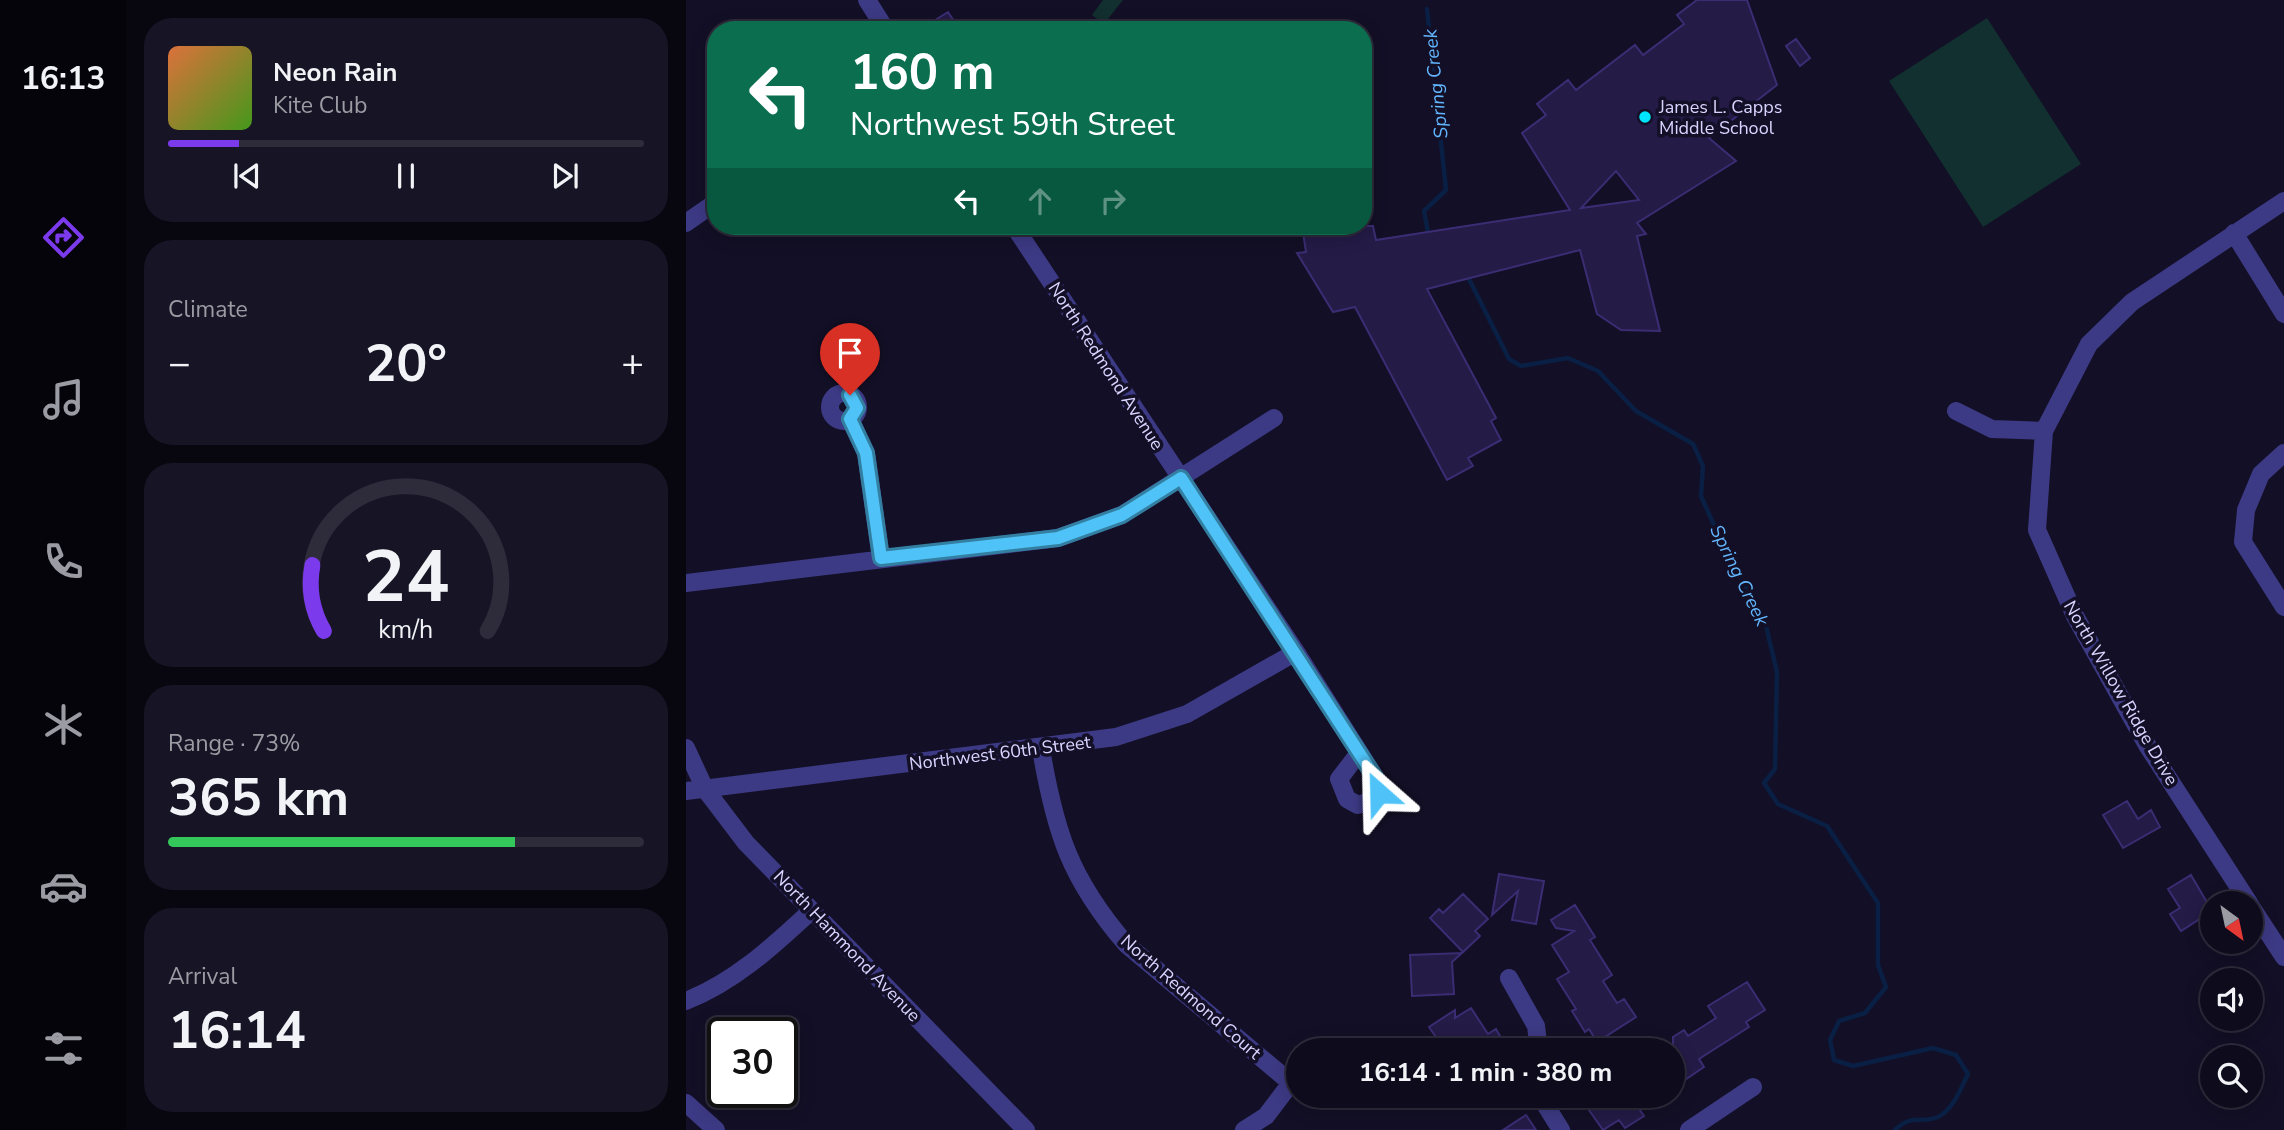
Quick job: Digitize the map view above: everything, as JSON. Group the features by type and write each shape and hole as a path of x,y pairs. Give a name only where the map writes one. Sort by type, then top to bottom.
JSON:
{"street":[{"path":"867,0 880,21"},
{"name":"North Willow Ridge Drive","path":"2242,891 2147,745 2075,617 2037,530 2045,431 2089,344 2132,302 2284,201"},
{"path":"686,223 707,208"},
{"path":"2234,233 2284,314"},
{"name":"North Redmond Avenue","path":"1020,235 1296,652 1359,753"},
{"path":"1956,411 1992,429 2045,431"},
{"path":"686,583 1058,538 1122,515 1274,418"},
{"path":"850,419 866,453 881,558"},
{"path":"2284,453 2261,474 2246,510 2243,542 2284,607"},
{"name":"Northwest 60th Street","path":"686,792 1041,749 1116,737 1187,714 1296,652"},
{"name":"North Hammond Avenue","path":"686,748 705,789 738,834 1026,1130"},
{"name":"North Redmond Court","path":"1041,749 1059,836 1072,867 1106,920 1126,944 1291,1083 1266,1116 1244,1130"},
{"path":"686,1001 711,991 744,970 812,910"},
{"name":"North Willow Ridge Drive","path":"2263,924 2284,957"},
{"path":"1509,978 1536,1026 1538,1038"},
{"path":"1689,1130 1753,1087"},
{"path":"686,1104 716,1130"},
{"path":"1548,1108 1562,1130"}],"green space":[{"path":"1103,0 1123,0 1106,21 1100,21 1092,15"},
{"path":"1987,18 2081,164 1983,227 1889,81"}],"building":[{"path":"1697,0 1747,0 1777,85 1709,138 1736,161 1637,223 1646,234 1637,236 1660,331 1621,330 1597,314 1580,250 1427,289 1496,418 1491,421 1501,440 1468,458 1473,466 1447,480 1355,307 1333,312 1297,253 1306,252 1303,235 1372,235 1373,226 1376,240 1570,210 1522,133 1546,115 1537,104 1568,80 1576,90 1635,45 1643,55 1684,24 1677,15","holes":["1616,171 1639,200 1581,208"]},
{"path":"948,12 954,21 934,21"},
{"path":"1796,39 1810,58 1800,66 1786,46"},
{"path":"2127,801 2138,819 2151,810 2160,827 2123,848 2103,815"},
{"path":"1499,874 1544,881 1536,924 1512,920 1518,891 1492,915"},
{"path":"2191,875 2200,891 2200,919 2181,931 2170,914 2180,908 2168,889"},
{"path":"1463,894 1488,919 1475,931 1480,936 1463,952 1430,918 1439,909 1443,913"},
{"path":"1575,905 1595,937 1590,940 1612,975 1603,981 1617,1003 1624,999 1636,1017 1603,1038 1595,1038 1589,1029 1585,1032 1572,1011 1576,1009 1557,979 1569,972 1552,945 1574,931 1556,928 1551,920"},
{"path":"1462,953 1452,962 1454,994 1412,996 1410,955"},
{"path":"1747,982 1765,1010 1746,1022 1749,1027 1699,1059 1704,1067 1685,1080 1685,1038 1673,1037 1684,1030 1688,1036 1716,1018 1708,1006"},
{"path":"1471,1008 1488,1034 1496,1029 1501,1038 1437,1038 1429,1027 1455,1010 1455,1018"},
{"path":"1587,1108 1638,1108 1644,1116 1625,1128 1619,1120 1603,1130"},
{"path":"1526,1115 1536,1130 1503,1130"}],"waterway":[{"name":"Spring Creek","path":"1427,9 1446,190 1424,211 1428,232"},
{"name":"Spring Creek","path":"1469,279 1509,359 1521,366 1568,358 1598,371 1636,411 1693,444 1703,466 1701,496 1766,626 1777,672 1775,769 1764,783 1778,804 1827,826 1878,903 1878,965 1886,987 1865,1013 1839,1021 1830,1040 1834,1060 1853,1066 1933,1048 1956,1055 1968,1074 1956,1098 1943,1114 1932,1119 1912,1120 1895,1130"}],"place":[{"name":"James L. Capps Middle School","path":"1645,117"}],"route":[{"path":"850,395 857,403 856,413 850,419 866,453 881,558 1058,538 1122,515 1181,478 1378,782 1379,793"}]}
